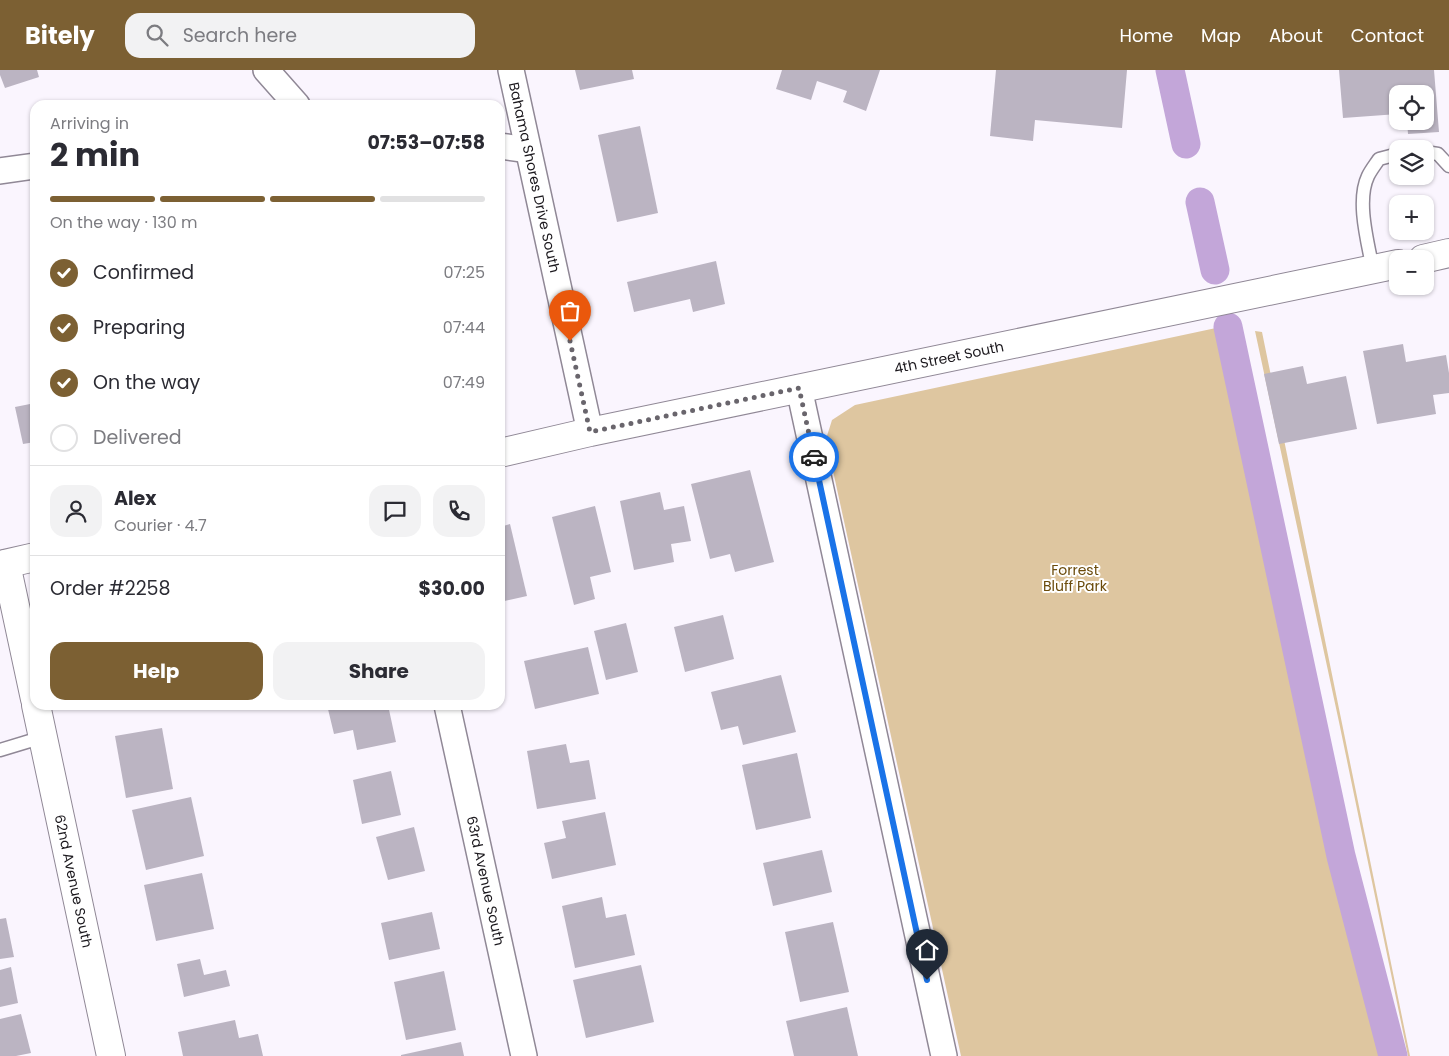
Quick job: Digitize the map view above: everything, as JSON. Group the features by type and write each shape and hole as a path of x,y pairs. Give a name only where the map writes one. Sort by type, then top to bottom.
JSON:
{"street":[{"path":"266,70 293,100"},
{"name":"Bahama Shores Drive South","path":"511,70 590,432"},
{"path":"505,147 528,150"},
{"path":"0,172 30,167"},
{"path":"1434,256 1449,253"},
{"name":"4th Street South","path":"505,452 799,388 1385,267"},
{"path":"799,388 944,1056"},
{"path":"30,557 2,560 30,678"},
{"name":"62nd Avenue South","path":"37,710 111,1056"},
{"name":"63rd Avenue South","path":"448,710 524,1056"}],"lane":[{"path":"1434,153 1438,154 1449,166"},
{"path":"1385,267 1364,213 1363,196 1368,177 1379,159 1389,156"},
{"path":"0,750 43,737"}],"green space":[{"name":"Forrest Bluff Park","path":"1216,328 1242,335 1394,1056 961,1056 826,439 832,420 855,405"},
{"path":"1255,331 1262,332 1410,1056 1408,1056"}],"building":[{"path":"0,70 37,70 39,77 5,88"},
{"path":"575,70 632,70 634,79 580,90"},
{"path":"782,70 880,70 866,111 843,102 847,91 817,81 811,100 776,89"},
{"path":"996,70 1127,70 1122,128 1035,120 1033,141 990,136"},
{"path":"1339,70 1434,70 1439,132 1408,134 1408,130 1434,130 1434,85 1389,85 1389,115 1343,118"},
{"path":"640,126 658,213 617,222 598,135"},
{"path":"716,261 725,304 693,312 690,299 634,312 627,282"},
{"path":"1403,344 1406,362 1446,355 1449,373 1449,393 1433,395 1436,414 1377,424 1363,351"},
{"path":"1303,366 1307,384 1346,376 1357,429 1279,444 1264,374"},
{"path":"30,404 30,443 23,444 15,407"},
{"path":"750,470 774,562 735,572 730,554 710,559 691,484"},
{"path":"660,492 664,510 684,506 691,541 671,544 674,562 634,570 620,501"},
{"path":"595,506 611,572 590,577 595,599 574,605 552,517"},
{"path":"510,524 527,596 505,601 505,526"},
{"path":"723,615 734,659 685,672 674,627"},
{"path":"626,623 638,672 606,680 594,631"},
{"path":"588,647 599,694 535,709 524,661"},
{"path":"781,675 796,732 743,745 738,726 721,730 711,692"},
{"path":"328,710 389,710 396,742 357,750 353,730 334,734"},
{"path":"162,728 173,789 126,798 115,736"},
{"path":"566,744 570,763 589,760 596,799 537,809 527,751"},
{"path":"797,753 811,818 756,830 742,765"},
{"path":"391,771 401,815 362,824 353,780"},
{"path":"191,797 204,856 146,870 132,810"},
{"path":"605,812 616,865 552,879 544,843 566,838 562,821"},
{"path":"414,827 425,871 388,880 376,837"},
{"path":"822,850 832,892 773,906 763,863"},
{"path":"202,873 214,929 156,941 144,885"},
{"path":"602,897 606,918 626,914 635,955 575,968 562,906"},
{"path":"432,912 440,949 389,960 381,923"},
{"path":"6,918 14,957 0,959 0,919"},
{"path":"833,922 849,992 800,1002 785,932"},
{"path":"200,959 204,975 226,970 230,986 184,997 177,964"},
{"path":"641,965 654,1022 586,1038 573,980"},
{"path":"11,967 18,1003 0,1007 0,970"},
{"path":"444,971 456,1030 406,1040 394,982"},
{"path":"847,1007 858,1056 794,1056 786,1021"},
{"path":"21,1014 31,1053 16,1056 0,1056 0,1019"},
{"path":"235,1020 239,1038 258,1034 263,1056 183,1056 178,1032"},
{"path":"461,1042 464,1056 401,1056 401,1055"}],"waterway":[{"path":"1170,70 1186,144"},
{"path":"1200,202 1215,270"},
{"path":"1228,327 1341,856 1393,1056"}],"way so far":[{"path":"570,341 590,432 799,388 814,457"}],"route":[{"path":"814,457 927,980"}]}
